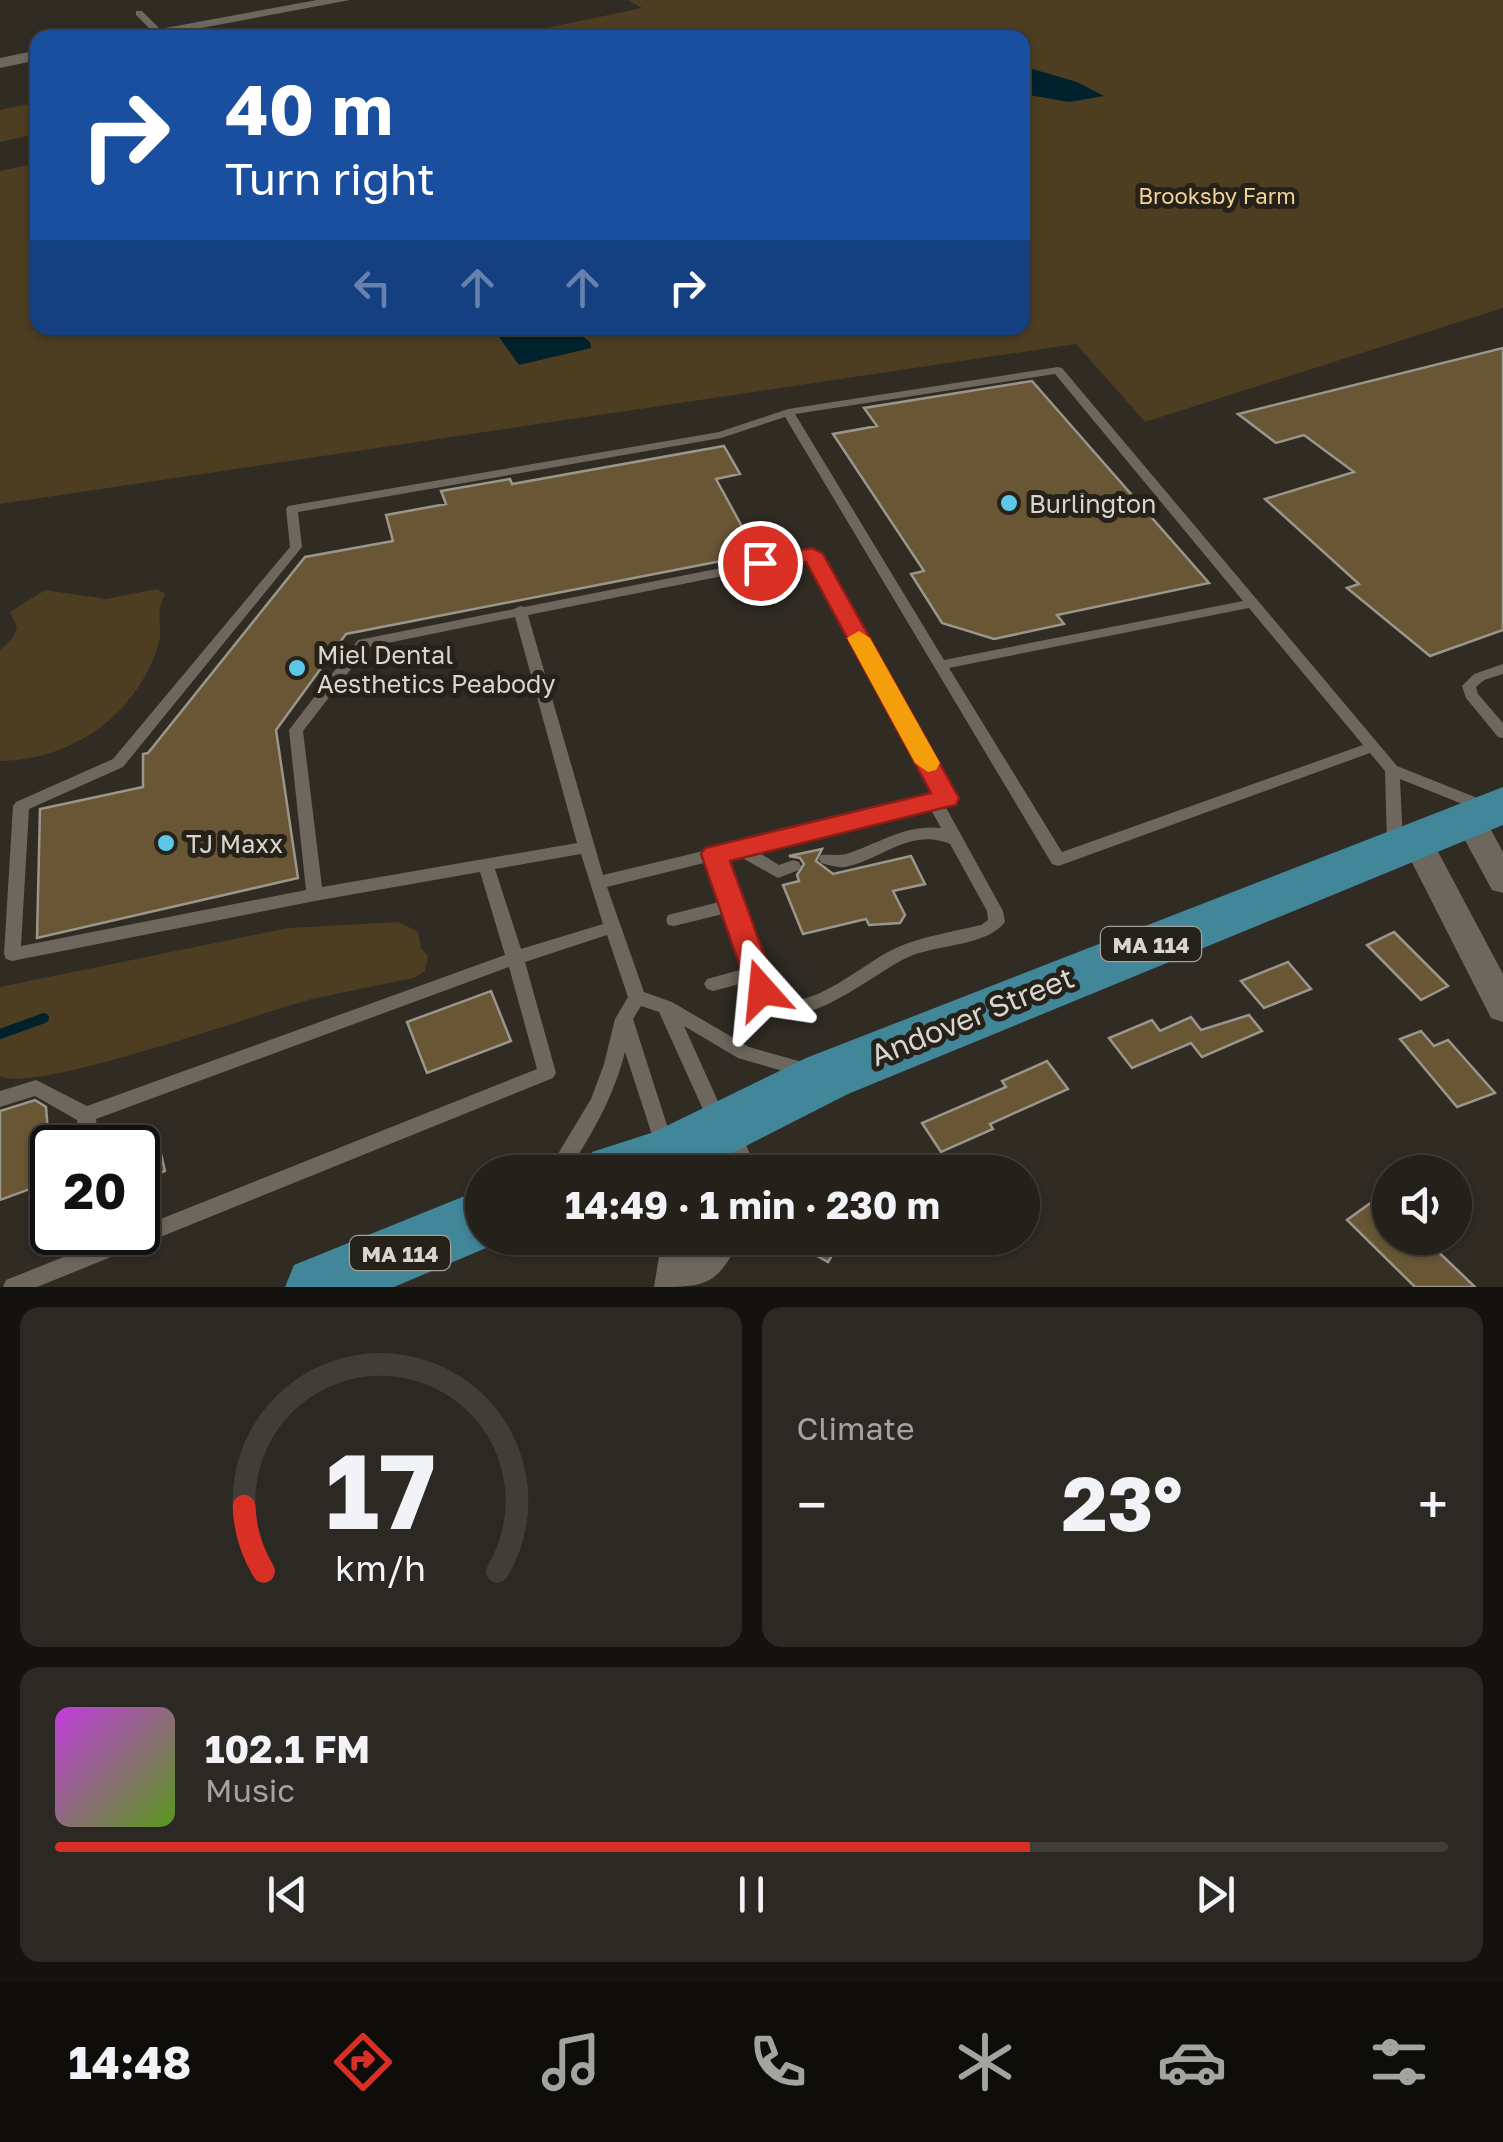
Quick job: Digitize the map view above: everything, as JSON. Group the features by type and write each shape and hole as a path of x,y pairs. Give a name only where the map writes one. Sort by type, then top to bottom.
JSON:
{"highway":[{"name":"Andover Street","path":"730,1151 828,1076 1488,811"},
{"name":"MA 114","path":"318,1287 465,1225"}],"street":[{"path":"151,30 343,0"},
{"path":"0,62 30,56"},
{"path":"1488,811 1503,881"},
{"path":"1405,843 1503,1008"},
{"path":"672,1286 678,1255"},
{"path":"672,1286 710,1255"}],"lane":[{"path":"140,12 155,29"},
{"path":"586,848 12,954 22,806 118,763 296,548 292,509 721,435 788,412 1058,370 1392,770 1488,811"},
{"path":"788,412 1058,860 1372,747"},
{"path":"315,895 296,730 363,643 812,554 947,798 597,883"},
{"path":"940,665 1253,603"},
{"path":"520,610 586,848 637,997"},
{"path":"1502,731 1471,695 1469,686 1479,677 1503,668"},
{"path":"1392,770 1405,843"},
{"path":"714,854 766,996 780,1005 798,1007 833,994 894,956 997,922 996,911 934,801"},
{"path":"833,863 924,833 940,833 956,840"},
{"path":"740,848 789,871"},
{"path":"160,1220 547,1073 486,865"},
{"path":"674,920 733,905"},
{"path":"0,1099 36,1088 86,1115 515,958 612,927"},
{"path":"712,984 758,972"},
{"path":"637,997 666,1007 744,1053 828,1076"},
{"path":"568,1155 592,1122 615,1064 624,1019 637,997"},
{"path":"666,1007 730,1151"},
{"path":"624,1019 648,1155"},
{"path":"86,1115 87,1125"},
{"path":"14,1287 77,1255"}],"green space":[{"name":"Brooksby Farm","path":"628,0 1503,0 1503,308 1145,422 1076,344 0,504 0,171 30,165 30,335 1030,335 1030,30 537,30 642,8"},
{"path":"29,104 30,136 0,142 0,110"},
{"path":"157,589 165,594 158,646 148,671 118,712 98,729 52,752 0,761 0,650 12,639 17,627 10,612 45,590 106,599"},
{"path":"399,922 418,932 421,948 428,956 425,971 414,978 316,998 56,1074 21,1079 0,1076 0,987 288,928"}],"water":[{"path":"1030,68 1077,82 1104,96 1069,102 1030,95"},
{"path":"497,335 581,335 590,342 591,348 519,365"}],"building":[{"path":"1503,348 1503,630 1430,656 1347,588 1359,584 1265,499 1354,472 1304,435 1276,443 1238,414"},
{"name":"Burlington","path":"1032,381 1209,583 1057,615 1064,624 994,639 942,623 911,574 924,571 833,434 877,426 864,408"},
{"path":"724,446 740,474 716,479 757,554 346,634 276,730 298,878 37,938 40,809 143,787 143,754 148,753 305,557 393,541 386,515 446,504 441,491 510,479 512,484"},
{"path":"822,849 816,861 833,874 911,856 925,884 893,891 905,915 900,923 869,925 866,919 803,934 783,885 799,881 797,875 804,864 800,858 789,856"},
{"path":"1394,932 1448,986 1421,1000 1367,945"},
{"path":"1288,962 1311,989 1264,1008 1241,981"},
{"path":"491,991 511,1041 427,1073 407,1022"},
{"path":"1249,1015 1262,1031 1202,1057 1191,1043 1132,1068 1109,1038 1152,1020 1160,1031 1191,1017 1201,1030"},
{"path":"1421,1031 1434,1046 1448,1040 1495,1093 1457,1107 1400,1039"},
{"path":"1047,1061 1068,1089 990,1124 993,1129 941,1152 922,1123 1006,1087 1002,1081"},
{"path":"35,1100 46,1107 47,1125 30,1125 30,1189 0,1200 0,1111"},
{"path":"1372,1202 1372,1245 1347,1220"},
{"path":"1383,1255 1442,1255 1475,1287 1415,1287"}],"waterway":[{"path":"0,1034 44,1018"}],"slow traffic":[{"path":"859,638 928,763"}],"place":[{"name":"Burlington","path":"1009,503"},
{"name":"Miel Dental Aesthetics Peabody","path":"297,668"},
{"name":"TJ Maxx","path":"166,843"}],"route":[{"path":"760,563 812,554 947,798 714,854 762,990"}]}
